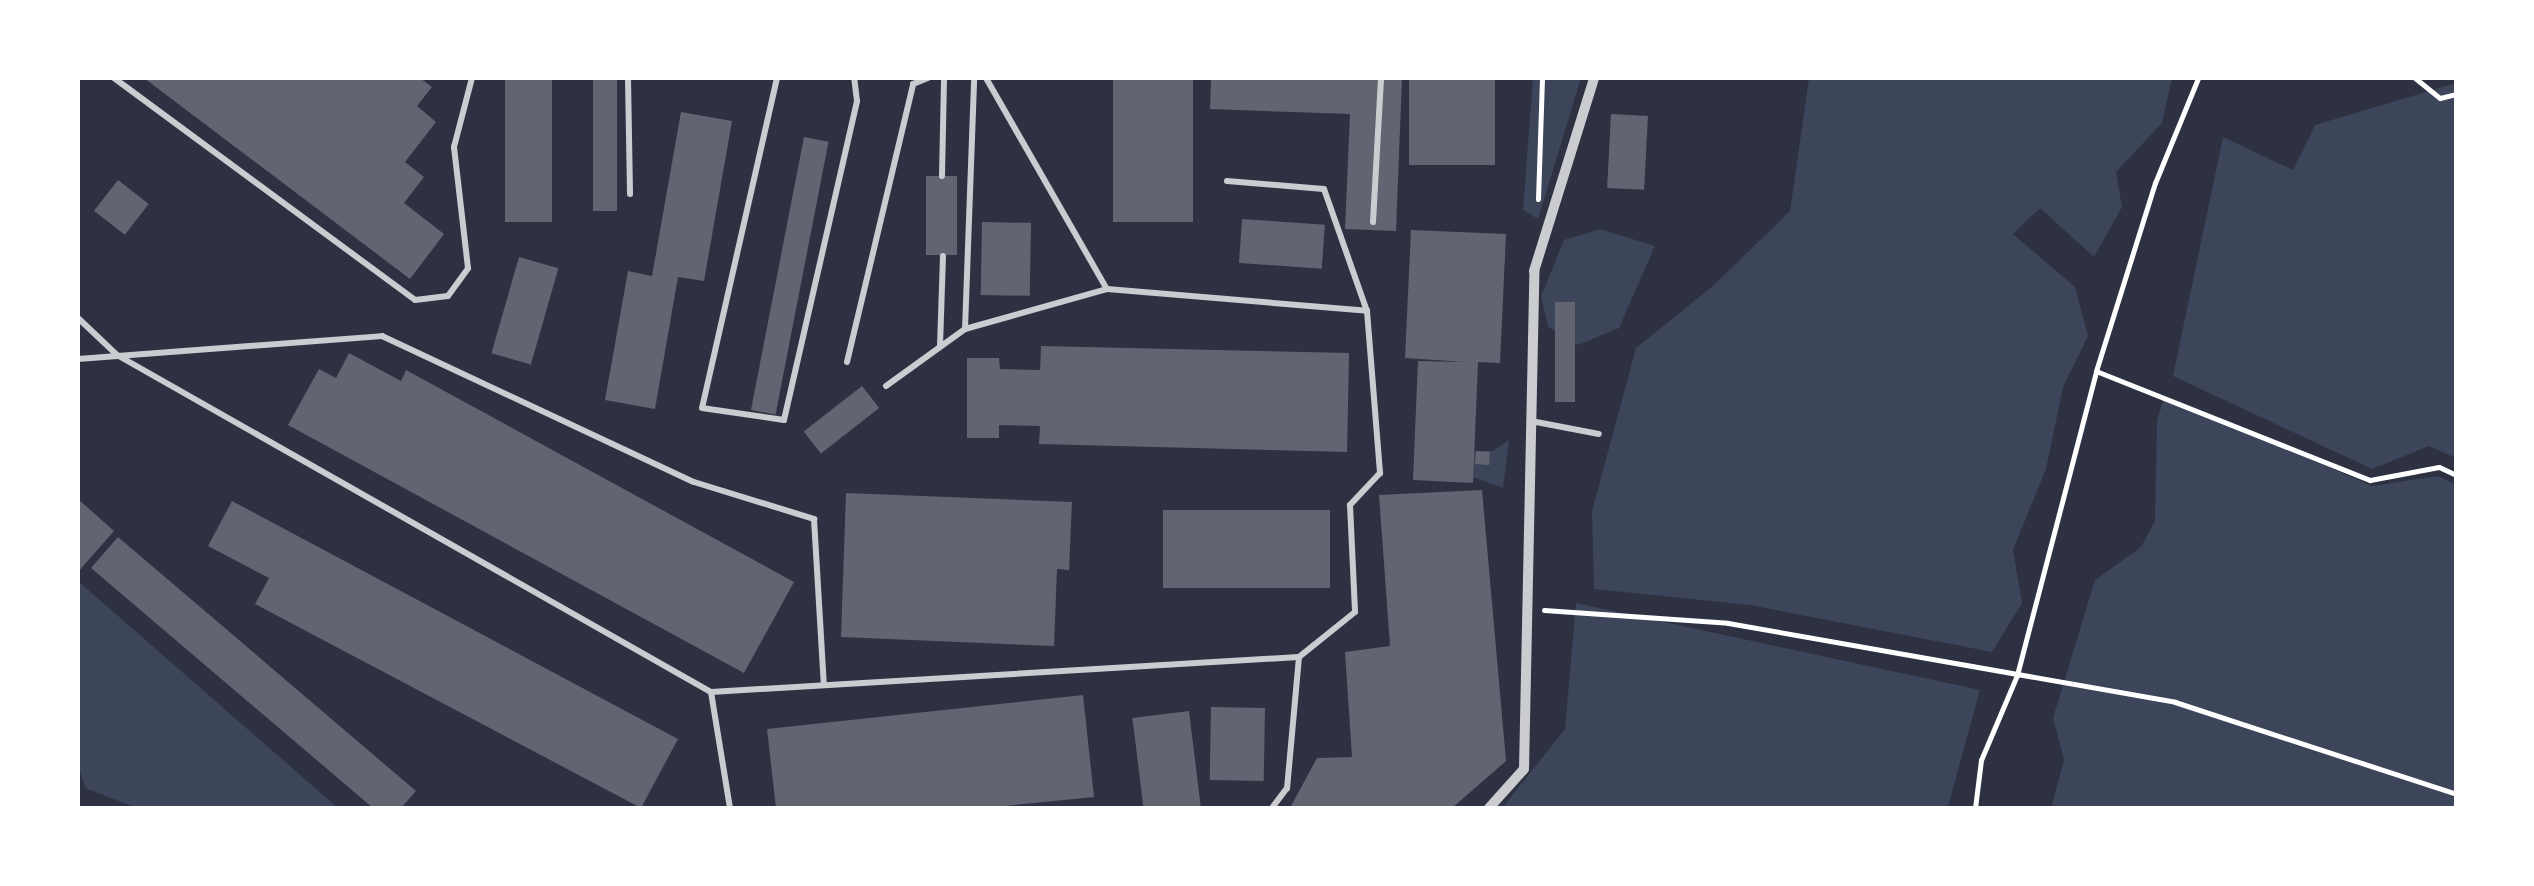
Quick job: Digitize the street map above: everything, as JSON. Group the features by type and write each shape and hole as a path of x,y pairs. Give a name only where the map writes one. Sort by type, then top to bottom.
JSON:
{"street":[{"path":"1489,808 1524,769 1531,610 1534,271 1594,78"}],"lane":[{"path":"114,78 415,300 448,296 468,268 454,147 472,78"},
{"path":"628,78 630,194"},
{"path":"777,78 702,408 784,420 857,100 854,78"},
{"path":"847,362 912,84 928,78"},
{"path":"942,176 944,78"},
{"path":"966,328 974,78"},
{"path":"986,78 1107,289"},
{"path":"1373,222 1381,78"},
{"path":"78,318 116,355 710,692 1300,657 1356,612 1350,505 1380,473 1367,311 1324,190 1227,181"},
{"path":"940,347 943,256"},
{"path":"886,386 966,328 1107,289 1367,311"},
{"path":"78,359 382,336 694,482 814,519 824,685"},
{"path":"1531,420 1599,434"},
{"path":"1272,808 1287,788 1300,657"},
{"path":"710,692 730,808"}],"path":[{"path":"1542,78 1535,191 1547,227"},
{"path":"1975,808 1981,760 2016,675 2096,371 2154,184 2198,78"},
{"path":"2415,78 2440,98 2456,94"},
{"path":"2096,371 2370,480 2439,467 2456,475"},
{"path":"1531,610 1728,623 2174,702 2456,794"}],"shaded area":[{"path":"1533,78 1581,78 1538,219 1523,210"},
{"path":"1809,78 2172,78 2162,123 2116,172 2122,207 2094,257 2040,208 2013,234 2075,287 2088,336 2063,387 2046,469 2013,550 2022,603 1992,652 1750,605 1594,589 1592,511 1636,348 1714,285 1790,211"},
{"path":"2456,83 2456,458 2429,446 2372,469 2173,376 2223,137 2293,170 2315,125"},
{"path":"1600,229 1655,246 1619,328 1578,345 1548,327 1541,296 1564,240"},
{"path":"2165,396 2372,486 2438,476 2456,485 2456,808 2051,808 2064,760 2053,718 2095,580 2141,547 2155,521 2157,420"},
{"path":"1509,440 1503,488 1465,474 1464,451 1493,451"},
{"path":"78,581 338,808 137,808 85,788 78,763"},
{"path":"1576,603 1980,690 1949,803 1945,808 1502,808 1565,729"}],"building":[{"path":"144,78 420,78 432,87 417,106 436,122 405,162 424,177 404,203 444,234 410,279"},
{"path":"505,78 552,78 552,222 505,222"},
{"path":"593,78 617,78 617,211 593,211"},
{"path":"1113,78 1193,78 1193,222 1113,222"},
{"path":"1211,78 1402,78 1396,231 1345,229 1350,114 1210,109"},
{"path":"1409,78 1495,78 1495,165 1409,165"},
{"path":"681,112 732,121 704,281 678,277 655,409 605,400 628,271 652,276"},
{"path":"1611,114 1648,116 1644,190 1607,188"},
{"path":"804,137 829,142 775,415 751,410"},
{"path":"926,176 957,176 957,255 926,255"},
{"path":"118,180 149,204 125,235 94,211"},
{"path":"1242,219 1325,225 1322,269 1239,263"},
{"path":"982,222 1031,223 1030,296 981,295"},
{"path":"1411,230 1506,234 1500,363 1478,362 1473,483 1413,480 1418,361 1465,362 1405,358"},
{"path":"519,257 558,268 531,364 491,353"},
{"path":"1555,302 1575,302 1575,402 1555,402"},
{"path":"1041,346 1349,353 1347,452 1039,444 1040,426 999,425 999,438 967,438 967,358 999,358 1000,369 1040,370"},
{"path":"349,353 401,381 406,370 794,582 744,673 288,425 319,369 336,378"},
{"path":"862,386 879,408 821,454 804,432"},
{"path":"1476,451 1490,452 1489,465 1475,464"},
{"path":"1482,490 1506,761 1452,808 1290,808 1317,758 1352,757 1345,652 1390,646 1379,495"},
{"path":"846,493 1072,502 1069,570 1057,569 1054,646 841,637"},
{"path":"78,499 114,531 78,572"},
{"path":"232,501 678,739 641,808 255,604 269,578 208,546"},
{"path":"1163,510 1330,510 1330,588 1163,588"},
{"path":"118,537 416,791 401,808 373,808 91,568"},
{"path":"1083,695 1094,797 985,808 776,808 767,729"},
{"path":"1211,707 1265,708 1264,781 1210,780"},
{"path":"1189,711 1201,808 1143,808 1132,718"}]}
